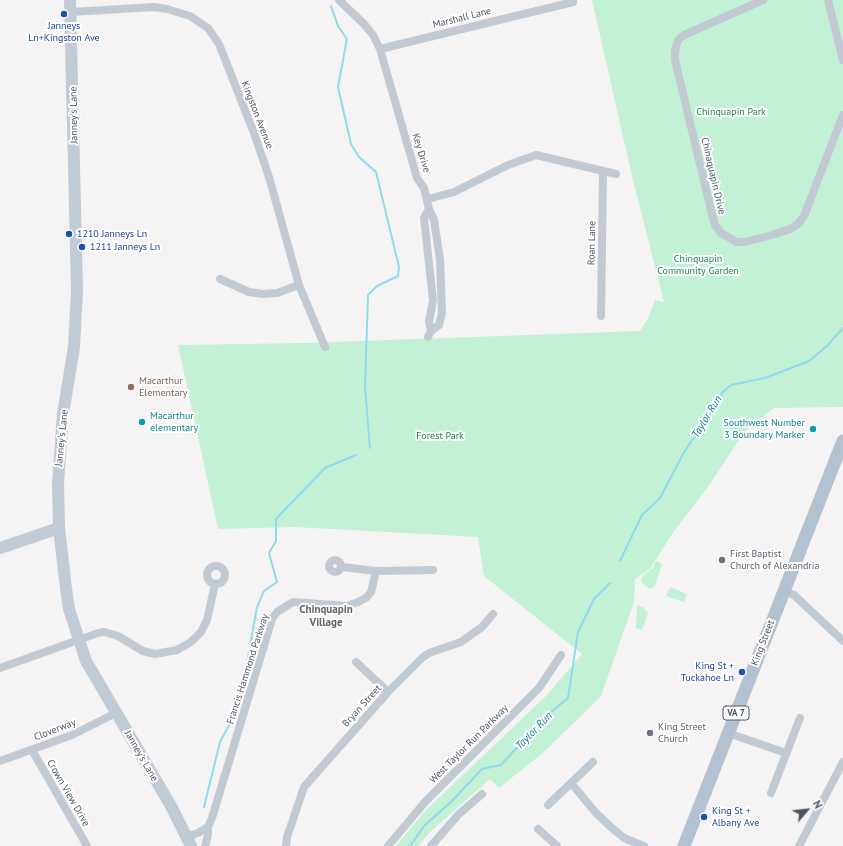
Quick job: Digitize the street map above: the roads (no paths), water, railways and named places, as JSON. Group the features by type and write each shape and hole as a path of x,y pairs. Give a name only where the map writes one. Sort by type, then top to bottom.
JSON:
{"main road":[{"name":"Janney's Lane","path":"70,6 76,312 74,347 60,442 58,483 59,528 69,610 86,661 189,842"},
{"name":"King Street","path":"684,846 843,441"},
{"path":"0,548 59,528"}],"street":[{"name":"Key Drive","path":"340,0 373,35 380,49 418,178 428,199"},
{"name":"Chinaquapin Drive","path":"762,0 688,32 678,40 675,51 675,60 712,214 715,225 721,233 736,242 745,242 784,231 798,224 804,216 843,115"},
{"path":"828,0 843,60"},
{"name":"Marshall Lane","path":"380,49 573,2"},
{"name":"Kingston Avenue","path":"70,6 167,8 190,16 208,28 219,44 254,133 269,177 299,285 325,347"},
{"path":"429,334 439,325 443,299 436,233 434,220 428,209 428,199 454,192 508,165 536,155 616,174"},
{"name":"Roan Lane","path":"602,316 603,171"},
{"path":"220,279 234,286 262,294 277,293 299,285"},
{"path":"342,567 376,571 433,570"},
{"name":"Francis Hammond Parkway","path":"204,846 208,835 208,827 272,619 276,612 292,602 347,606 358,602 366,598 371,592 376,571"},
{"path":"0,668 104,632 118,636 149,653 160,654 177,650 191,642 201,632 207,620 215,584"},
{"path":"783,591 794,595 843,641"},
{"name":"Bryan Street","path":"286,846 287,836 304,787 388,692 422,658 461,642 482,627 493,614"},
{"name":"West Taylor Run Parkway","path":"388,846 425,802 540,688 561,655"},
{"path":"356,662 388,692"},
{"name":"Cloverway","path":"0,761 72,735 116,713"},
{"path":"771,793 800,718"},
{"path":"728,732 786,754"},
{"name":"Crown View Drive","path":"32,750 87,846"},
{"path":"548,805 593,762"},
{"path":"799,846 843,762"},
{"path":"571,783 596,813 613,829 624,838 644,846"},
{"path":"431,846 459,814 482,794"},
{"path":"189,842 198,833 208,827"},
{"path":"538,829 557,846"}],"waterway":[{"path":"331,6 338,26 347,39 338,87 351,144 359,157 376,172 399,267 398,276 377,286 368,295 365,387 370,448"},
{"name":"Taylor Run","path":"620,561 642,515 660,498 683,454 708,420 713,403 723,392 731,385 765,378 809,361 827,346 843,328"},
{"path":"204,807 220,742 234,716 246,668 257,607 264,591 277,582 269,553 276,541 276,519 325,468 356,455"},
{"name":"Taylor Run","path":"410,846 424,826 452,801 482,769 501,765 544,718 568,698 578,632 594,599 610,583"}],"place":[{"name":"Janneys Ln+Kingston Ave","path":"64,14"},
{"name":"1210 Janneys Ln","path":"69,234"},
{"name":"1211 Janneys Ln","path":"82,247"},
{"name":"Macarthur Elementary","path":"131,387"},
{"name":"Macarthur elementary","path":"142,422"},
{"name":"Southwest Number 3 Boundary Marker","path":"813,429"},
{"name":"First Baptist Church of Alexandria","path":"722,560"},
{"name":"King St + Tuckahoe Ln","path":"742,672"},
{"name":"King Street Church","path":"650,733"},
{"name":"King St + Albany Ave","path":"704,817"}],"district":[{"name":"Chinquapin Village","path":"326,616"}],"park label":[{"name":"Chinquapin Park","path":"731,112"},
{"name":"Chinquapin Community Garden","path":"698,264"},
{"name":"Forest Park","path":"440,436"}]}
